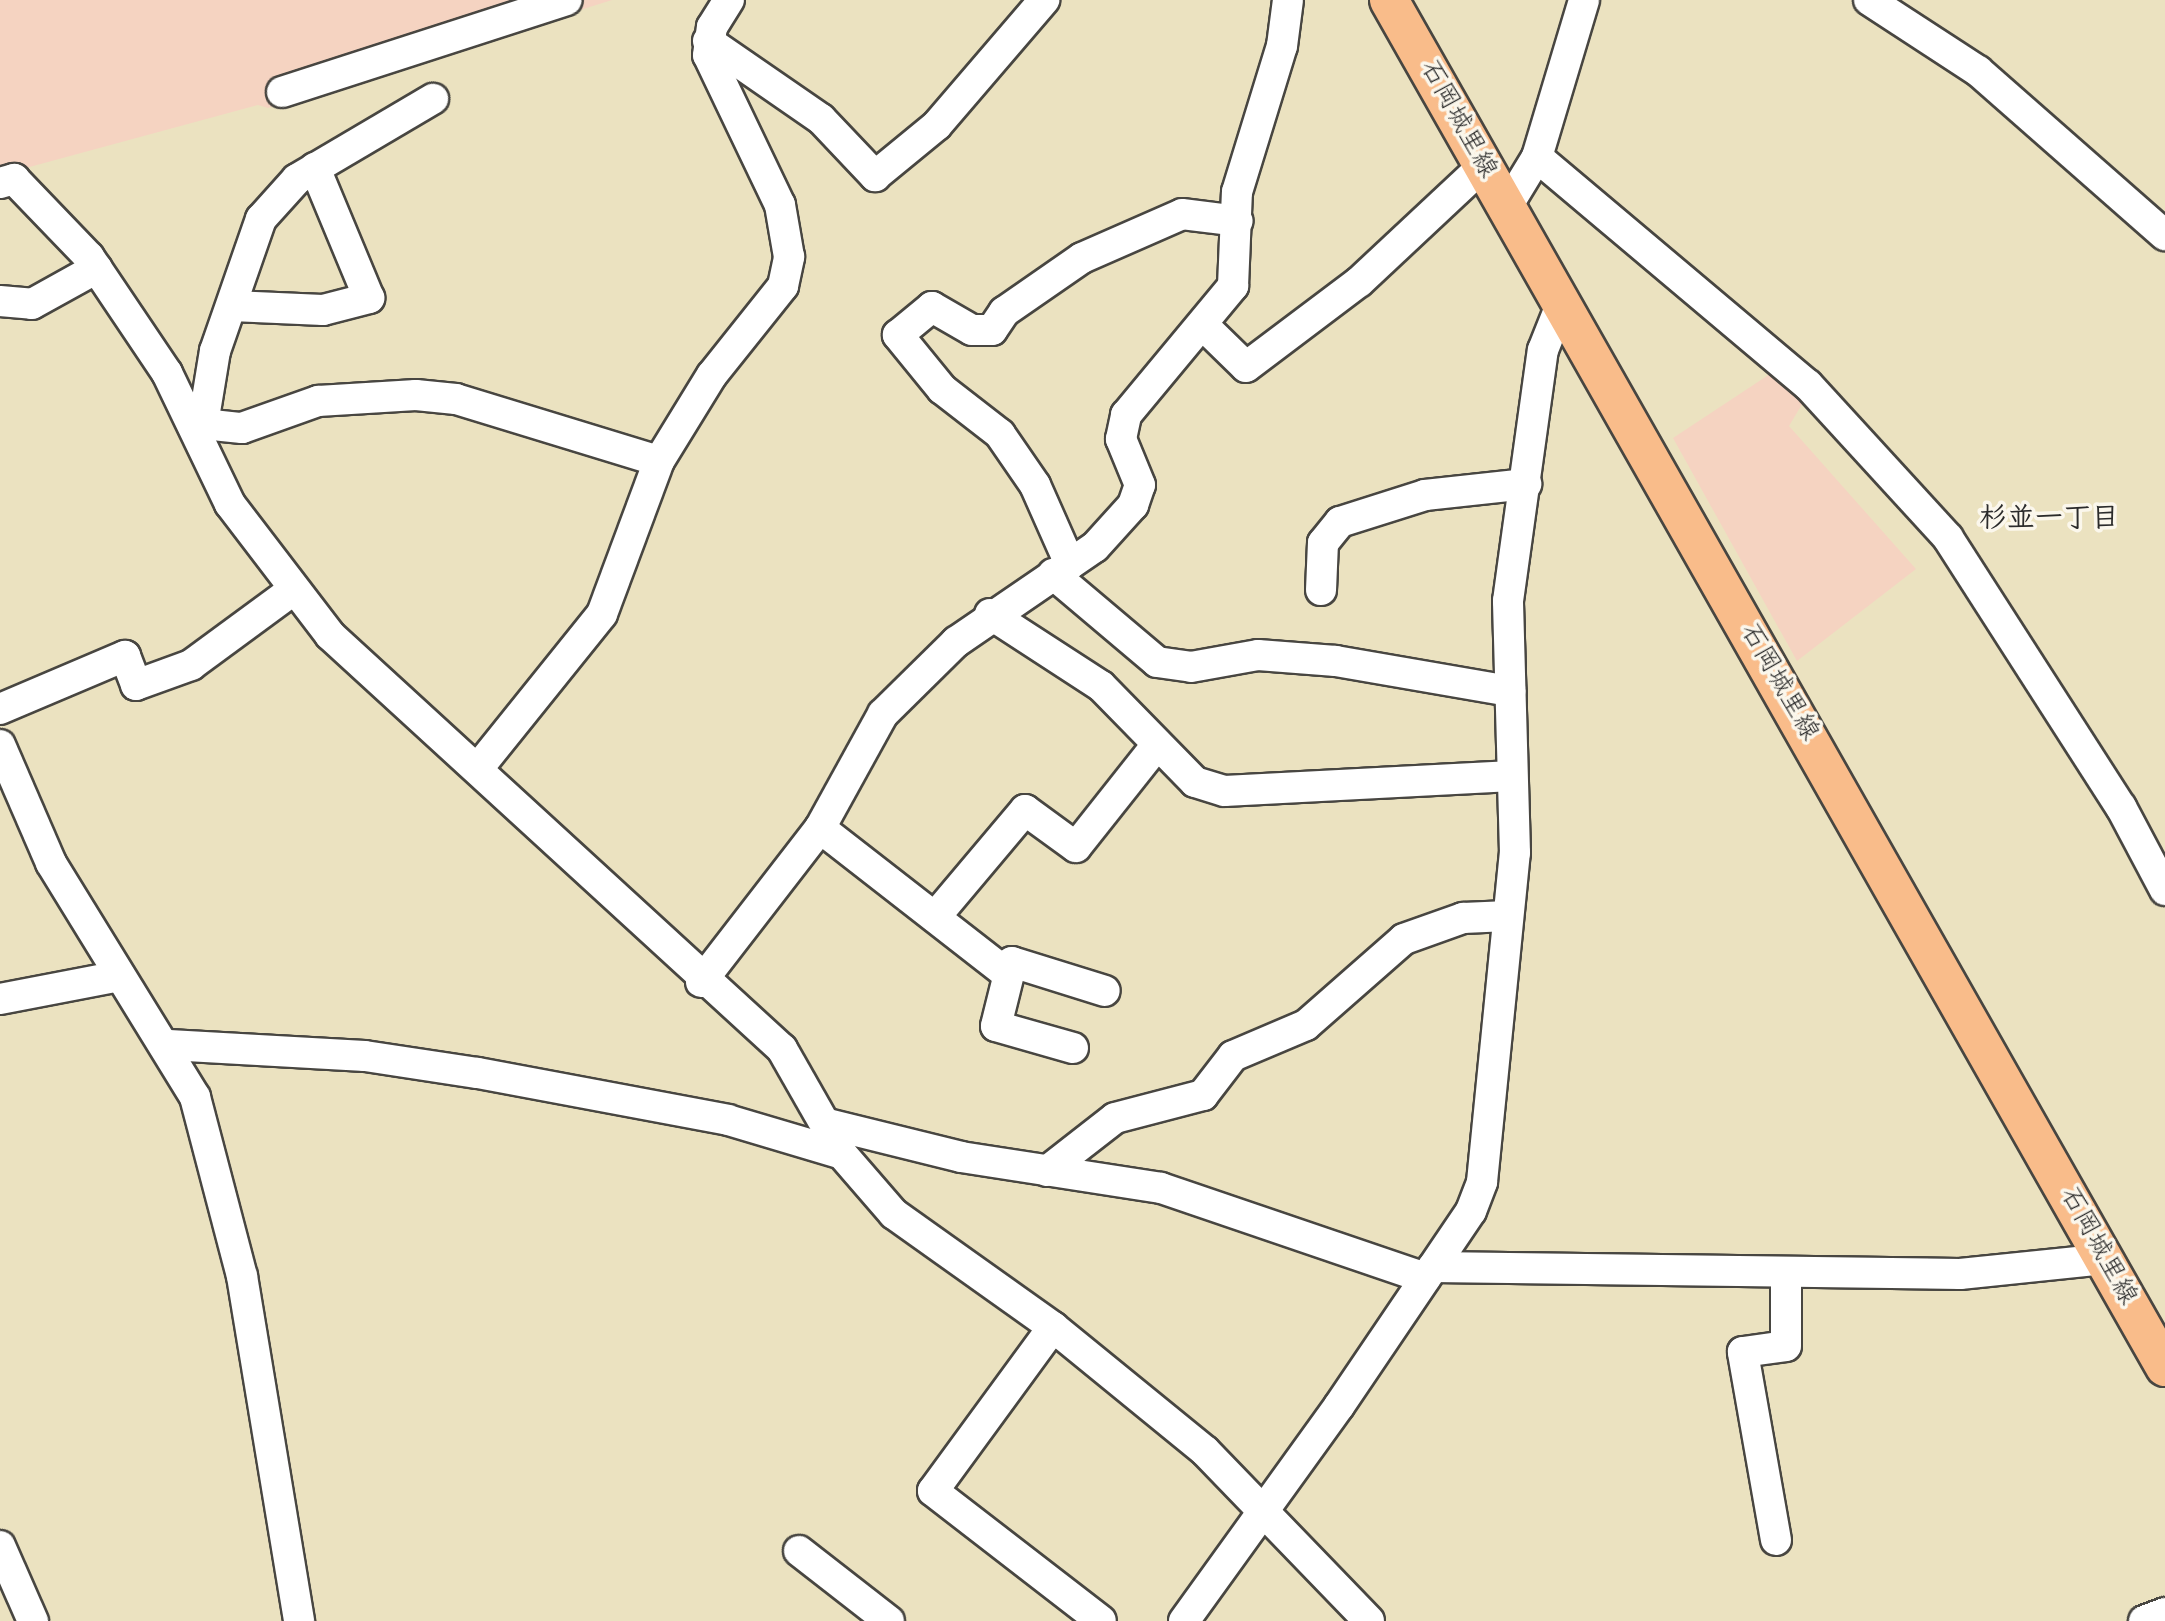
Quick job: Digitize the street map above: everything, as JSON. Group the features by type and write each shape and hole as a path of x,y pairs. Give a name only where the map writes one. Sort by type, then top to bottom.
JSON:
{"main road":[{"name":"石岡城里線","path":"1389,0 2165,1367"}],"street":[{"path":"282,92 567,0"},
{"path":"479,767 602,614 659,461 712,375 783,286 789,257 780,205 714,74 708,41 729,0"},
{"path":"708,41 821,119 875,176 937,125 1044,0"},
{"path":"701,982 820,828 883,714 990,614 1061,569 1133,505 1140,485 1121,439 1126,415 1205,327 1233,286 1237,192 1282,46 1288,0"},
{"path":"1506,208 1537,157 1584,0"},
{"path":"1869,0 1978,71 2165,235"},
{"path":"198,426 215,351 261,219 315,168 433,99"},
{"path":"1537,157 1808,385 1948,538 2121,807 2165,890"},
{"path":"1205,327 1246,367 1359,282 1483,166"},
{"path":"232,306 323,310 369,298 352,243 315,168"},
{"path":"0,183 14,179 50,209 97,268 198,426 230,504 293,590 353,658 479,767 701,982 782,1049 828,1124 842,1154 894,1214 1053,1327 1265,1507 1369,1621"},
{"path":"1238,221 1182,214 1082,258 1004,312 992,330 972,330 932,307 898,335 942,389 1000,434 1035,485 1061,569 1157,662 1191,667 1258,655 1336,661 1510,691"},
{"path":"0,301 32,304 97,268"},
{"path":"1184,1621 1429,1272 1482,1182 1508,916 1512,776 1508,601 1543,350 1561,305"},
{"path":"198,426 242,428 318,401 416,395 456,399 659,461"},
{"path":"1321,590 1323,543 1340,522 1425,495 1526,484"},
{"path":"0,709 125,656 136,685 191,665 293,590"},
{"path":"990,614 1101,686 1156,746 1195,782 1225,791 1512,776"},
{"path":"0,745 51,863 120,976 169,1045 195,1097 242,1276 299,1621"},
{"path":"935,917 1025,810 1076,847 1156,746"},
{"path":"820,828 1009,975"},
{"path":"1047,1171 1115,1118 1203,1095 1233,1056 1306,1025 1404,939 1463,918 1508,916"},
{"path":"1073,1048 996,1026 1012,962 1105,991"},
{"path":"0,999 120,976"},
{"path":"169,1045 365,1056 478,1073 702,1114 842,1154"},
{"path":"828,1124 1047,1171 1161,1188 1429,1272 1974,1274 2104,1259"},
{"path":"1776,1540 1743,1352 1786,1346 1786,1274"},
{"path":"1053,1327 933,1491 1101,1621"},
{"path":"0,1546 33,1621"},
{"path":"799,1551 889,1621"},
{"path":"2144,1621 2165,1613"}],"shaded area":[{"path":"0,0 612,0 268,108 258,105 0,175"},
{"path":"1776,370 1807,396 1789,426 1916,569 1797,661 1673,438"}],"district":[{"name":"杉並一丁目","path":"2049,520"}]}
